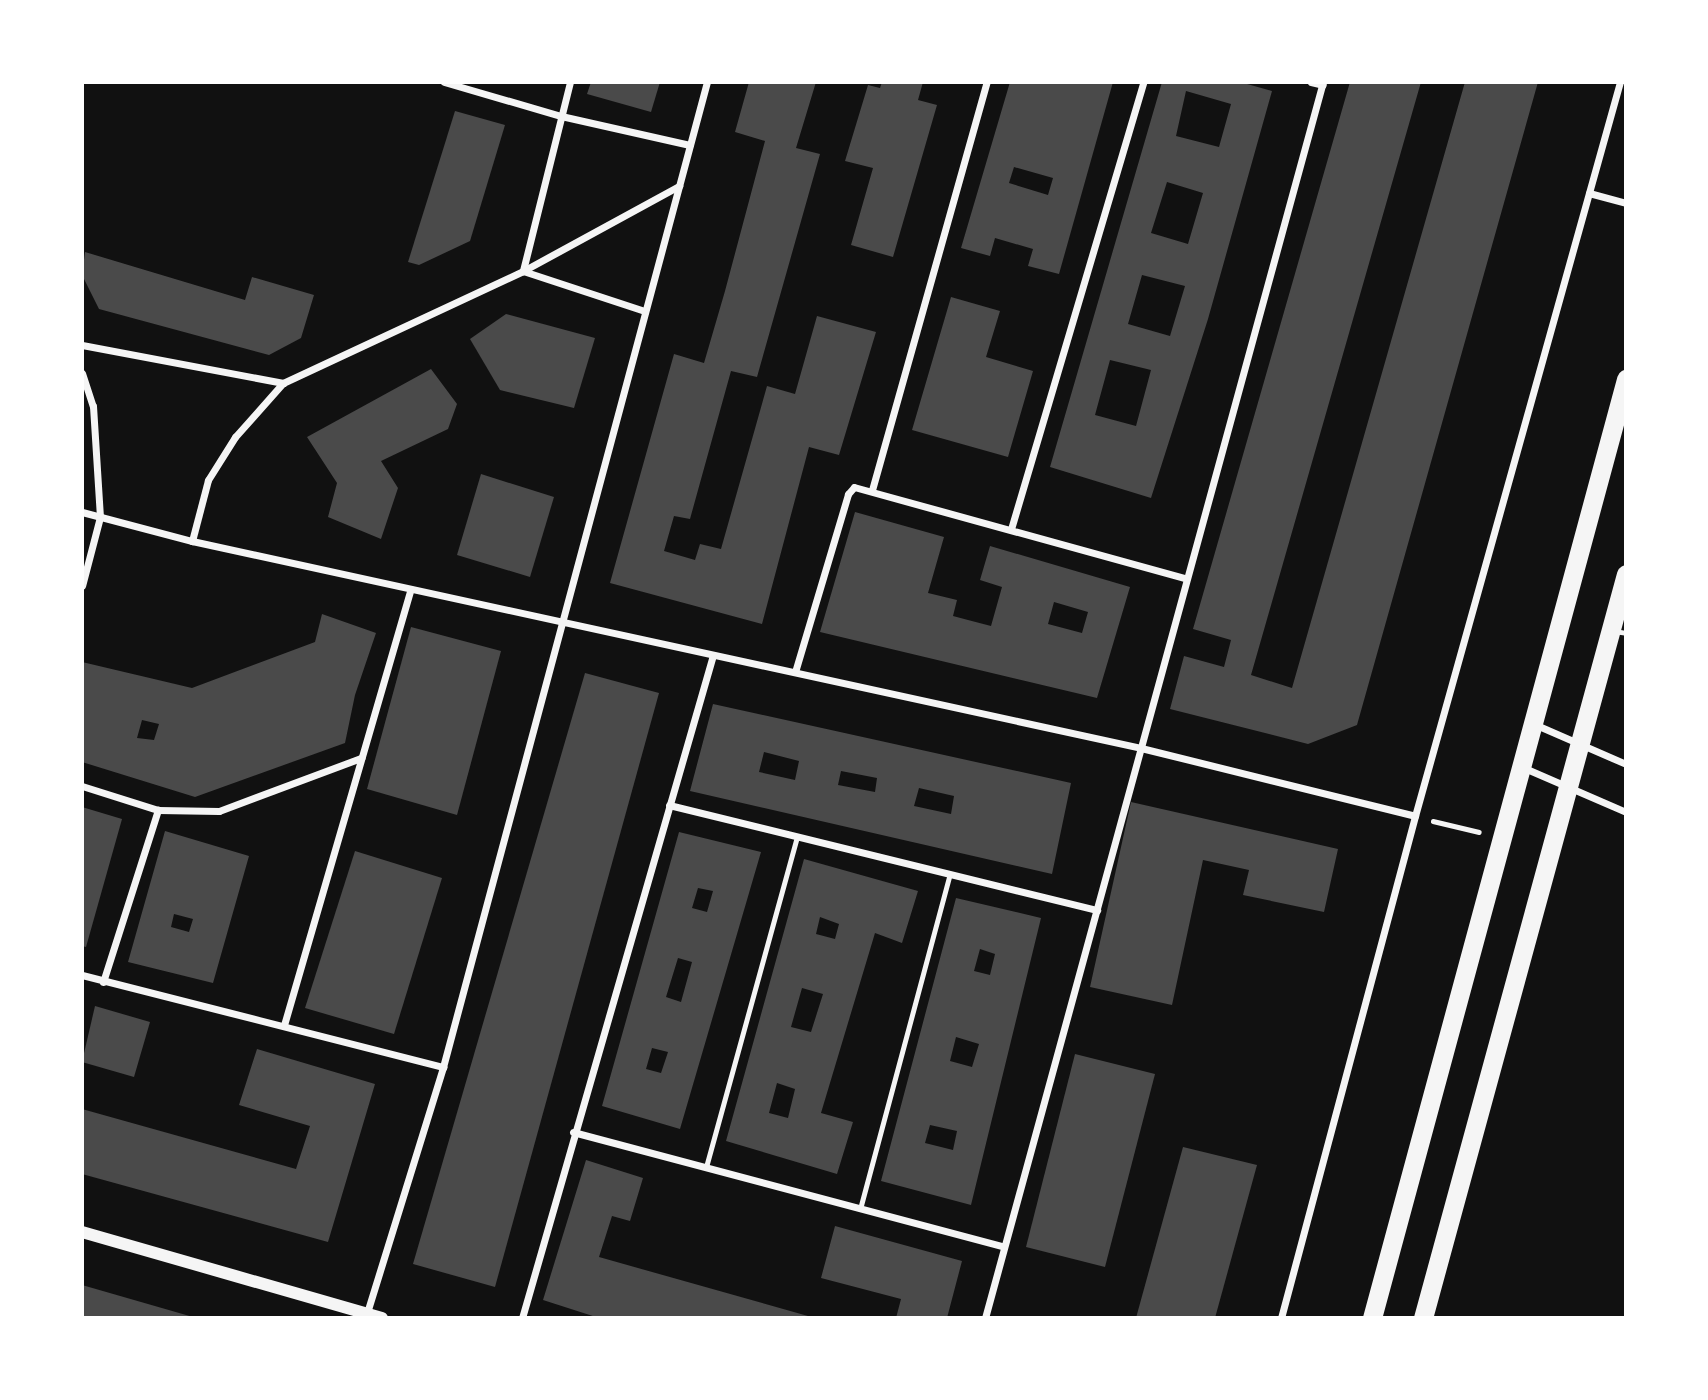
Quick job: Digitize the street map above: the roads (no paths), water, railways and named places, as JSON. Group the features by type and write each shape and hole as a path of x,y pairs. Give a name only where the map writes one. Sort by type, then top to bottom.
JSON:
{"highway":[{"path":"1372,1318 1626,379"},
{"path":"1423,1318 1580,744 1618,632 1626,574"}],"street":[{"path":"444,82 561,116 690,145"},
{"path":"523,271 570,82"},
{"path":"366,1316 443,1067 707,82"},
{"path":"872,490 987,82"},
{"path":"1011,529 1143,82"},
{"path":"985,1318 1323,84 1311,82"},
{"path":"1281,1318 1415,816 1620,82"},
{"path":"192,541 208,480 235,437 283,383 523,271 679,186"},
{"path":"1589,192 1626,203"},
{"path":"523,271 645,311"},
{"path":"82,345 283,383"},
{"path":"82,373 93,406 100,517 82,586"},
{"path":"795,672 848,494 854,487 1188,579"},
{"path":"82,512 192,541 1141,748 1415,816"},
{"path":"284,1025 411,589"},
{"path":"522,1318 573,1132 713,654"},
{"path":"1533,723 1626,764"},
{"path":"82,786 158,810 219,811 361,758"},
{"path":"1522,767 1626,813"},
{"path":"669,805 1097,910"},
{"path":"103,982 158,810"},
{"path":"82,975 443,1067"},
{"path":"573,1132 1004,1247"},
{"path":"82,1232 366,1316 382,1318"}],"lane":[{"path":"706,1167 797,837"},
{"path":"860,1209 950,874"}]}
